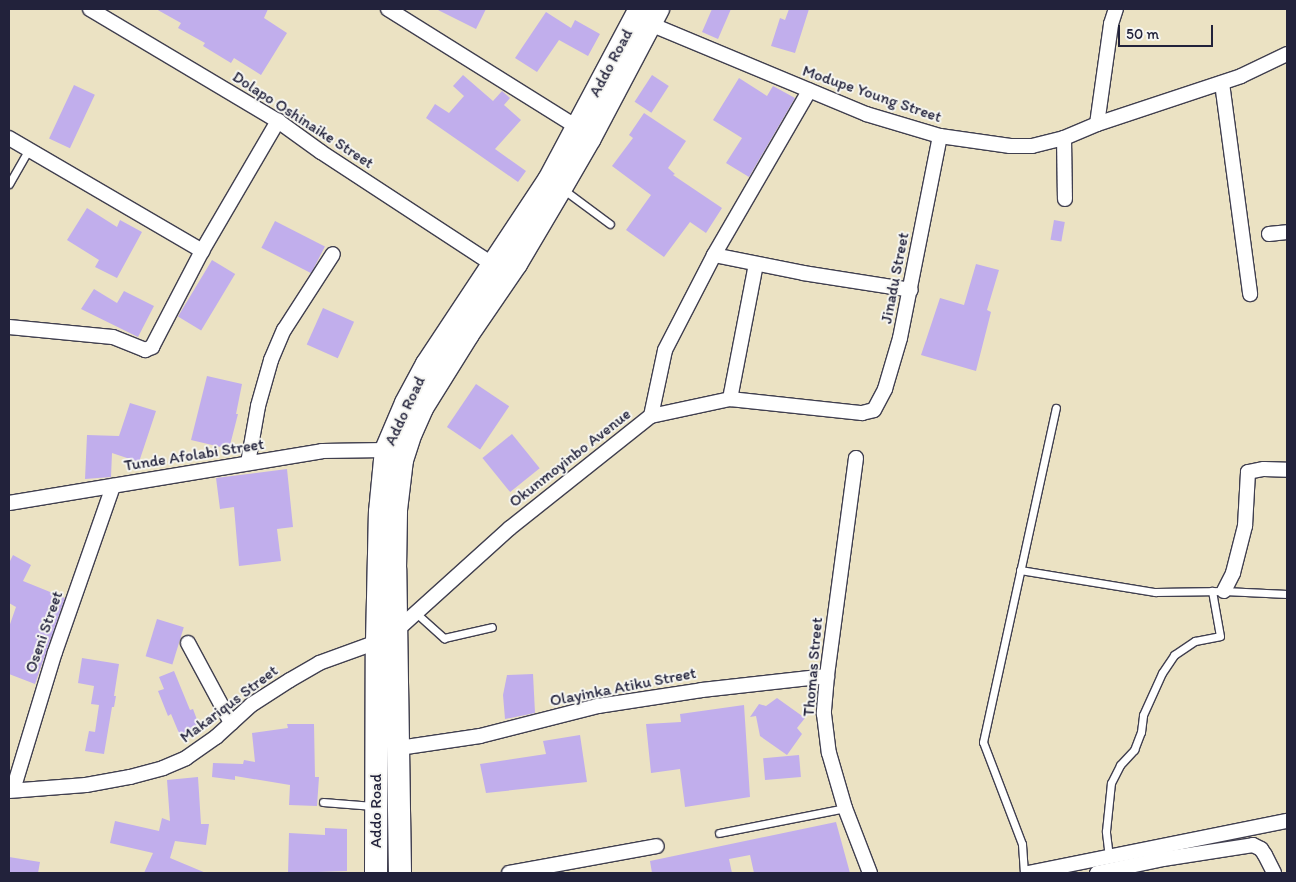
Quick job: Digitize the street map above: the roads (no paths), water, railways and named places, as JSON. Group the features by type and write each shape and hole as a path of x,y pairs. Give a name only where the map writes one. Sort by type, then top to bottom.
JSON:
{"main road":[{"name":"Addo Road","path":"376,873 376,642 380,512 386,450 406,403 427,364 549,180 577,127 649,14"},
{"name":"Addo Road","path":"400,873 395,569 396,510 402,460 422,408 468,334 516,264 562,188 649,14"}],"street":[{"name":"Dolapo Oshinaike Street","path":"90,9 278,122 494,265"},
{"path":"388,9 577,127"},
{"path":"1097,124 1111,24 1116,9"},
{"name":"Modupe Young Street","path":"649,14 809,91 866,114 940,136 1018,146 1032,146 1064,138 1097,124 1222,83 1273,62 1287,54"},
{"path":"1222,83 1250,294"},
{"path":"651,416 665,350 714,256 809,91"},
{"path":"9,327 113,336 149,349 202,251 278,122"},
{"name":"Jinadu Street","path":"862,413 874,410 885,389 911,290 940,136"},
{"path":"9,138 202,251"},
{"path":"1064,138 1065,200"},
{"path":"1269,234 1287,232"},
{"path":"248,463 258,406 271,360 284,330 333,254"},
{"path":"714,256 911,290"},
{"path":"730,399 738,346 756,264"},
{"name":"Okunmoyinbo Avenue","path":"397,630 510,528 651,416 730,399 862,413"},
{"name":"Tunde Afolabi Street","path":"9,503 322,451 386,450"},
{"name":"Thomas Street","path":"856,458 826,676 824,714 829,753 845,808 870,873"},
{"path":"1218,591 1233,573 1245,526 1248,472 1264,469 1287,470"},
{"name":"Oseni Street","path":"11,790 55,652 113,486"},
{"name":"Makariqus Street","path":"11,790 86,785 163,768 186,758 216,737 251,705 319,663 376,642"},
{"path":"188,643 231,723"},
{"name":"Olayinka Atiku Street","path":"399,748 480,736 598,706 702,690 826,676"},
{"path":"1026,873 1287,821"},
{"path":"1097,873 1172,858 1253,845 1261,849 1274,873"},
{"path":"509,873 657,846"}],"lane":[{"path":"9,184 29,149"},
{"path":"562,188 610,224"},
{"path":"1026,873 1022,844 983,742 1056,408"},
{"path":"1020,570 1155,592 1218,591 1287,594"},
{"path":"1108,857 1106,831 1111,784 1120,765 1134,750 1141,732 1142,715 1158,680 1174,655 1195,641 1220,636 1218,591"},
{"path":"416,613 444,638 492,627"},
{"path":"324,802 377,806"},
{"path":"719,833 845,808"}]}
